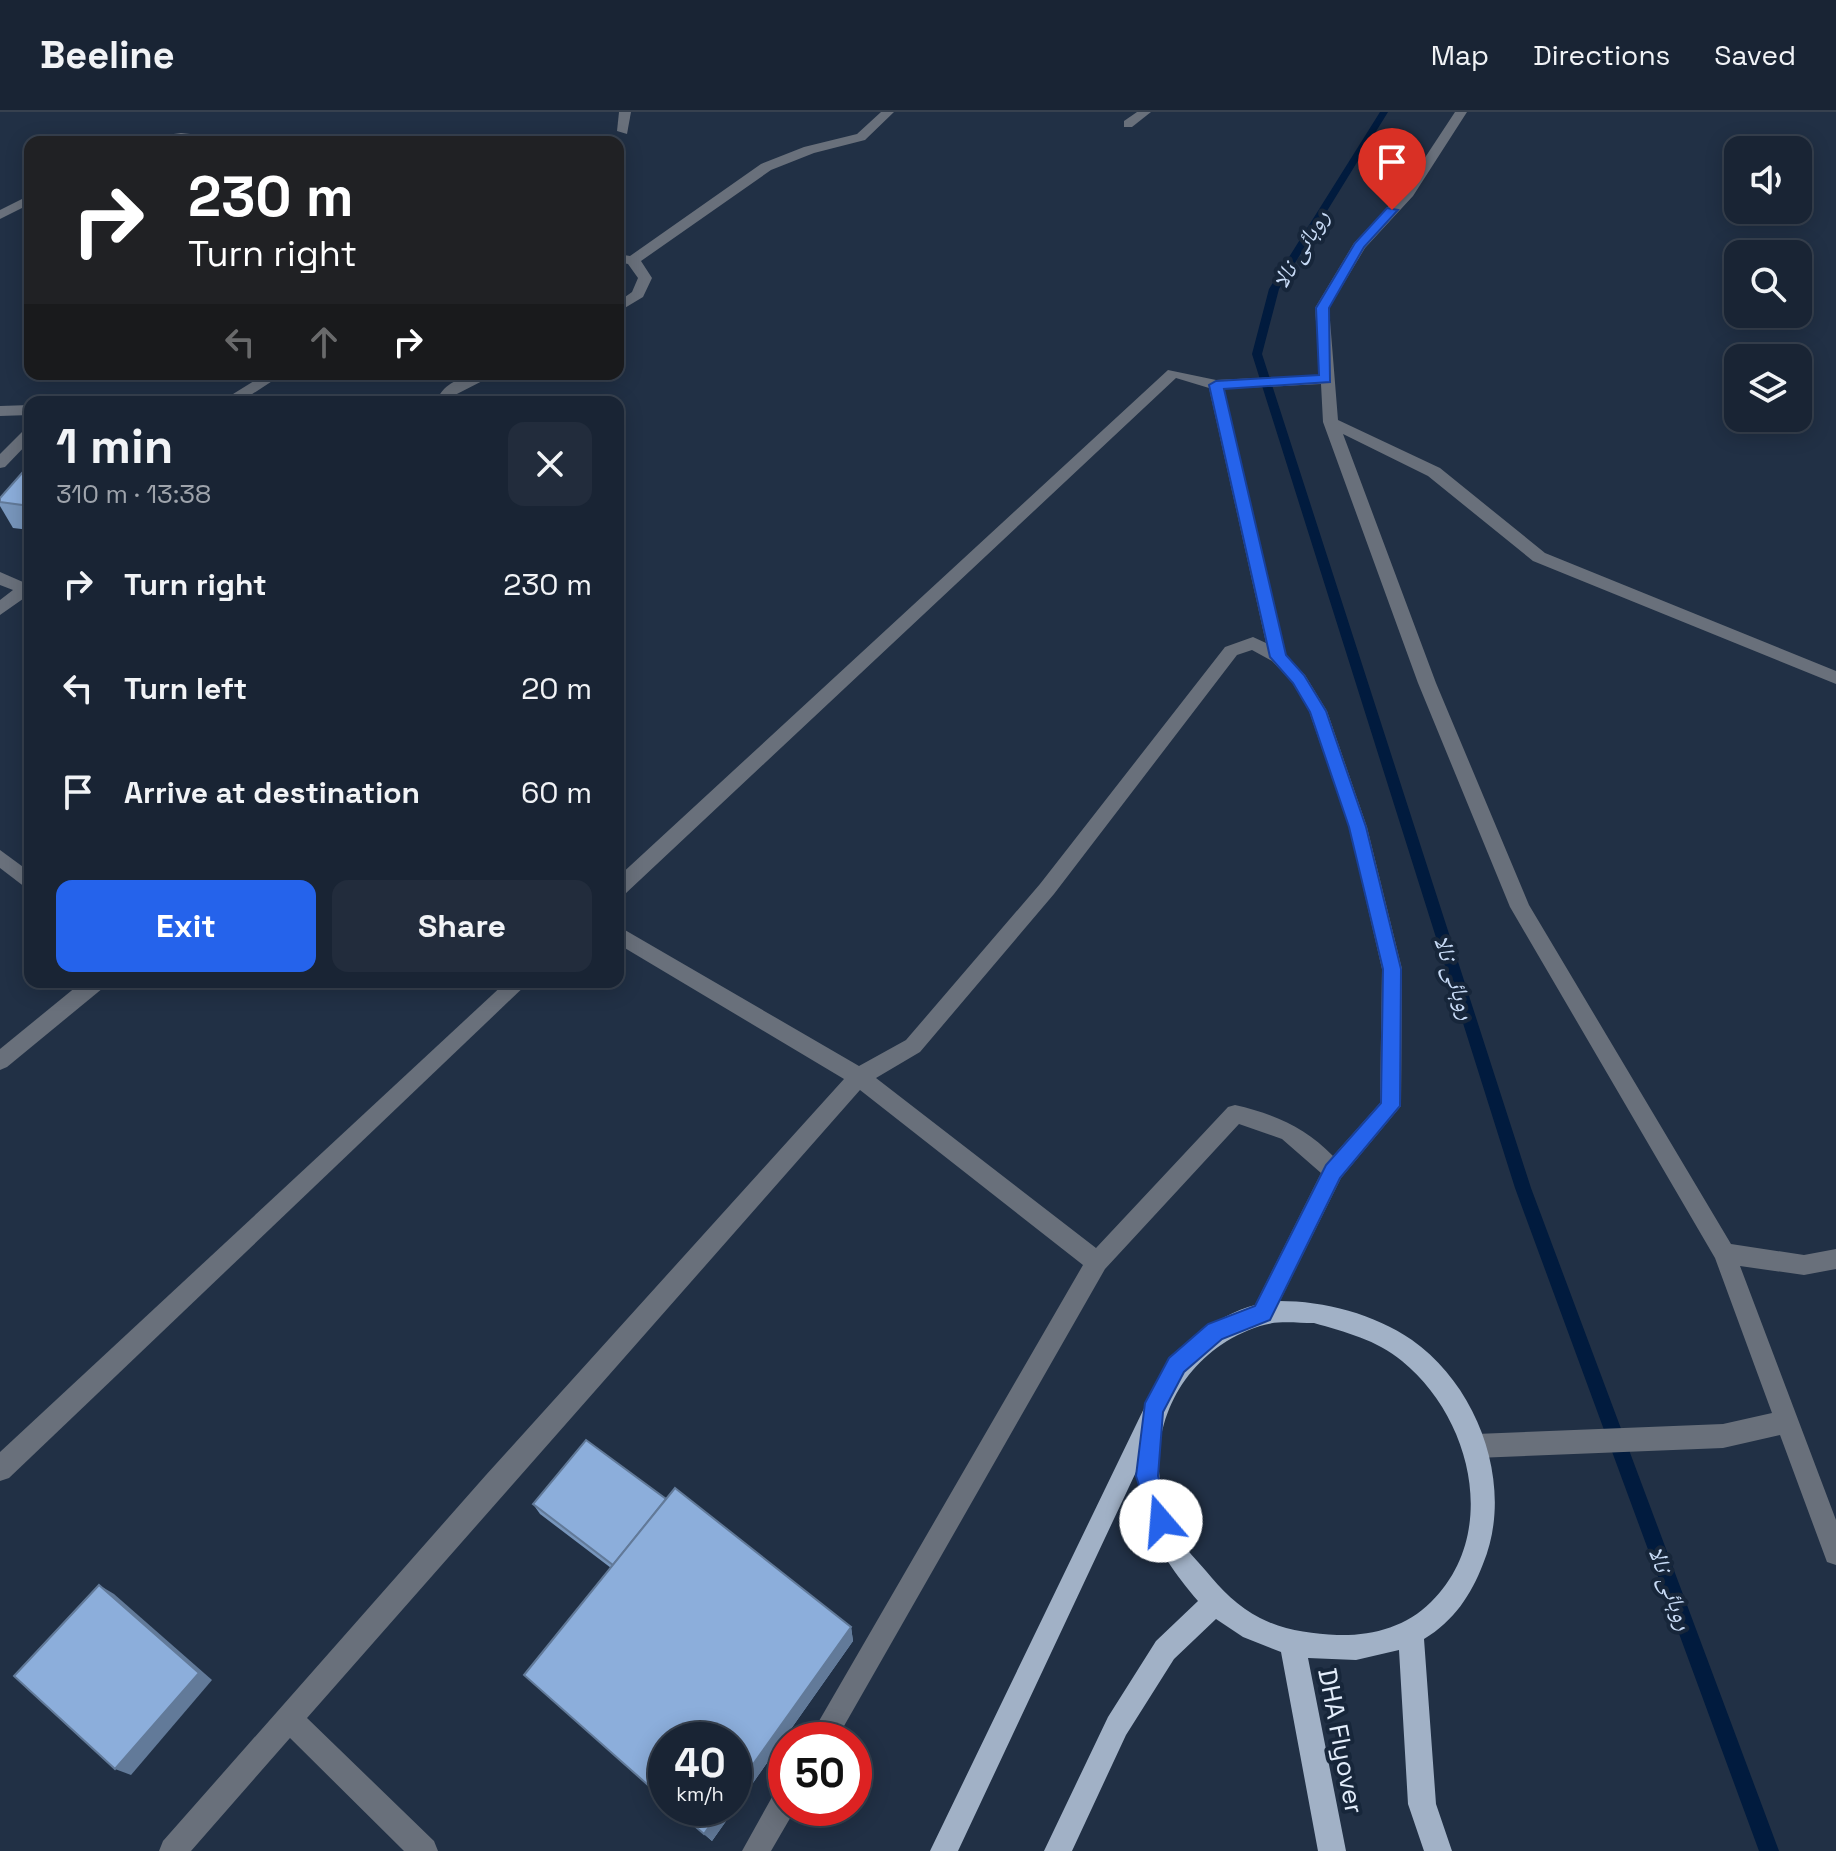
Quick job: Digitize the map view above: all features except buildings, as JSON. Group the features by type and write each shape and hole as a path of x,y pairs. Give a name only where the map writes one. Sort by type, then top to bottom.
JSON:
{"main road":[{"path":"944,1851 1153,1411 1176,1365 1215,1331 1262,1313 1314,1312 1365,1326 1412,1355 1450,1396 1476,1446 1486,1500 1478,1553 1453,1600 1411,1633 1354,1650 1292,1644 1251,1628 1215,1602 1169,1543 1147,1476 1153,1411"},
{"path":"1058,1851 1125,1714 1165,1650 1215,1602"},
{"path":"1411,1633 1422,1804 1438,1851"},
{"name":"DHA Flyover","path":"1292,1644 1332,1851"}],"street":[{"path":"623,131 625,112"},
{"path":"624,304 638,294 645,278 626,259 766,167 809,150 861,137 888,112"},
{"path":"1128,124 1145,112"},
{"path":"1461,112 1408,193 1359,246 1322,308 1331,422 1427,683 1520,907 1724,1253 1836,1553"},
{"path":"0,215 24,202"},
{"path":"624,883 1173,373 1224,385 1326,379"},
{"path":"238,396 266,380"},
{"path":"446,396 470,380"},
{"path":"1224,385 1278,657"},
{"path":"0,411 24,410"},
{"path":"1331,422 1434,472 1539,557 1836,678"},
{"path":"0,463 24,438"},
{"path":"0,578 24,586"},
{"path":"0,609 24,590"},
{"path":"173,1851 859,1077 913,1046 1047,889 1231,651 1253,643 1278,657 1299,679 1318,711 1358,827 1392,969 1390,1106 1333,1171 1262,1313"},
{"path":"0,857 24,878"},
{"path":"624,938 859,1077 1097,1262"},
{"path":"0,1061 89,988"},
{"path":"0,1469 513,988"},
{"path":"831,1722 1097,1262 1191,1158 1235,1114 1268,1121 1308,1143 1333,1171"},
{"path":"1724,1253 1804,1265 1836,1259"},
{"path":"1476,1446 1723,1436 1786,1422"},
{"path":"289,1719 424,1851"},
{"path":"756,1851 771,1826"}],"waterway":[{"name":"روہائی نالا","path":"1384,112 1274,289 1257,354 1523,1188 1769,1851"}],"route":[{"path":"1161,1521 1147,1476 1153,1411 1176,1365 1215,1331 1262,1313 1333,1171 1390,1106 1392,969 1358,827 1318,711 1299,679 1278,657 1216,385 1326,379 1322,308 1359,246 1392,210"}]}
